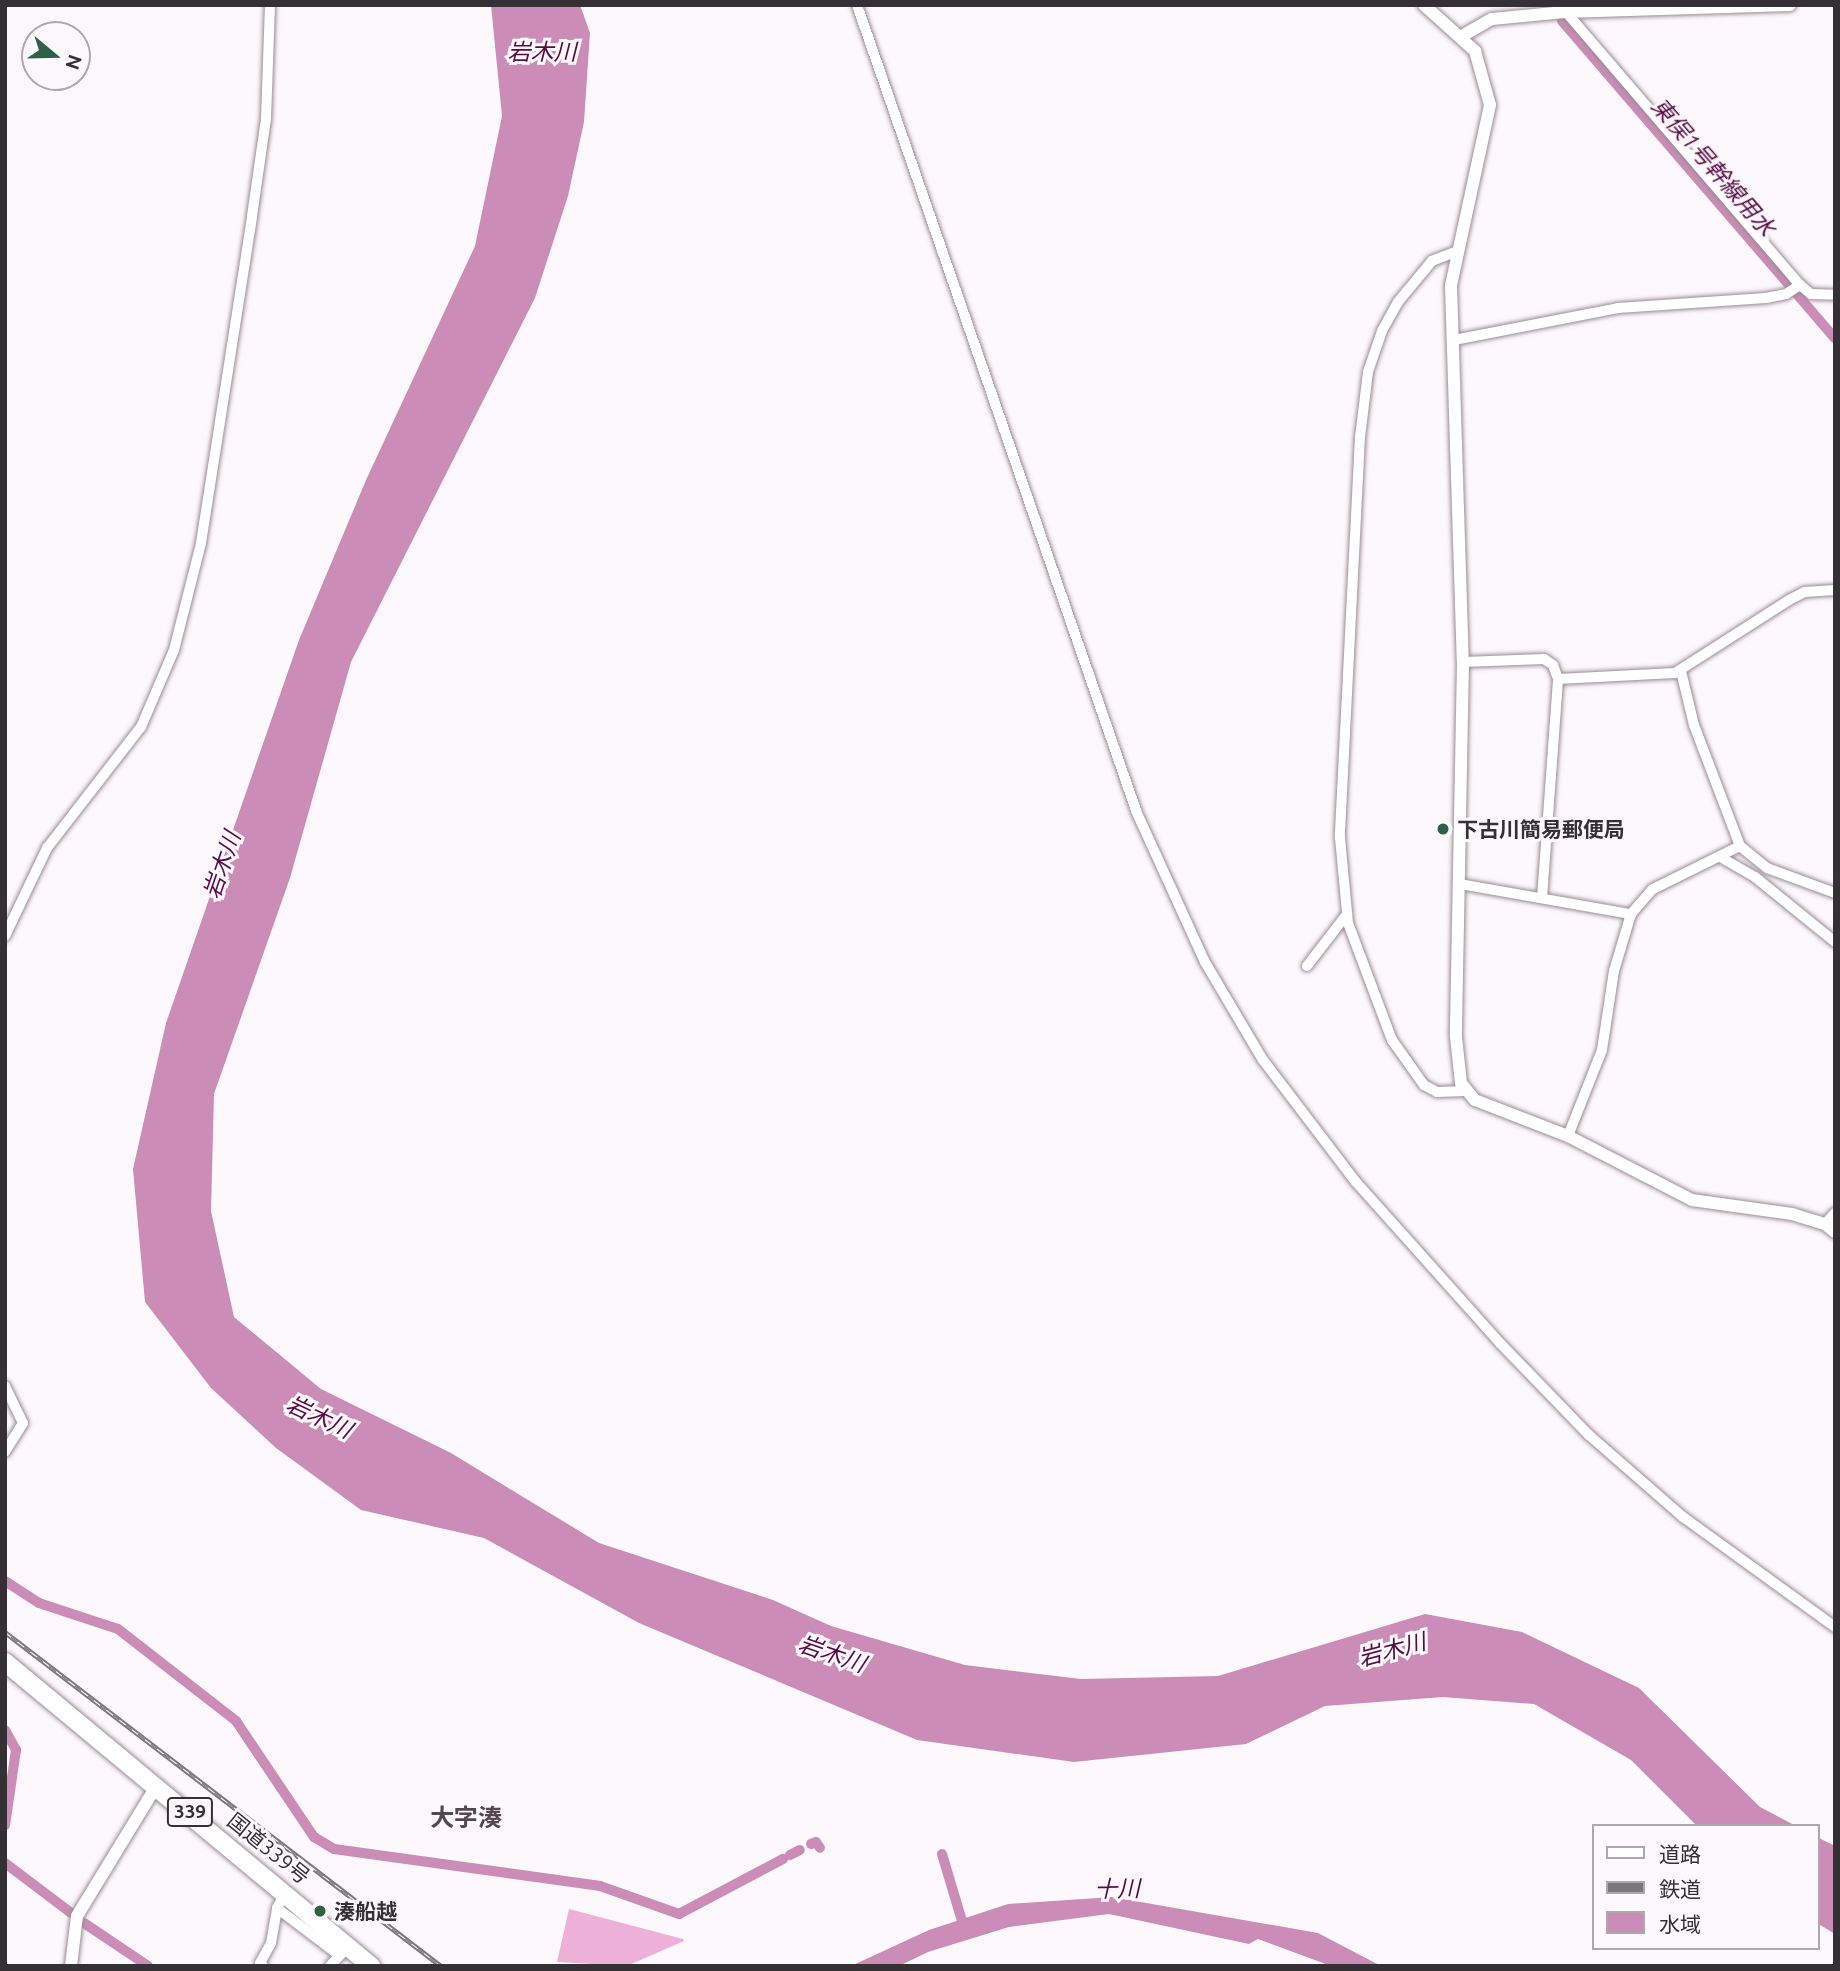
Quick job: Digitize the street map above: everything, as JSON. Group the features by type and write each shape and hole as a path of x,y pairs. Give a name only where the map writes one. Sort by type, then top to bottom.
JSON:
{"highway":[{"name":"国道339号","path":"5,1662 286,1891 345,1952 371,1966"}],"street":[{"path":"5,936 47,848 141,727 174,650 201,543 252,216 266,119 270,5"},
{"path":"858,5 1137,813 1205,962 1263,1060 1356,1182 1501,1344 1590,1435 1683,1517 1835,1627"},
{"path":"1424,5 1462,36 1479,61 1490,105 1482,158 1455,252 1451,286 1463,662 1457,1066 1465,1091 1475,1100 1568,1136 1692,1200 1792,1214 1830,1228 1835,1213"},
{"path":"1462,36 1492,19 1562,8 1790,5"},
{"path":"1562,8 1796,288 1817,296 1835,295"},
{"path":"1455,252 1432,261 1398,302 1382,331 1368,372 1360,437 1340,838 1347,914 1360,962 1402,1059 1431,1088 1465,1091"},
{"path":"1454,340 1618,308 1766,298 1796,288"},
{"path":"1558,679 1681,671 1789,600 1805,592 1835,590"},
{"path":"1463,662 1544,659 1553,665 1558,679 1542,898"},
{"path":"1681,671 1698,737 1740,846 1767,868 1835,892"},
{"path":"1568,1136 1602,1050 1614,971 1631,914 1653,889 1722,858 1740,846"},
{"path":"1722,858 1755,877 1835,942"},
{"path":"1460,884 1631,914"},
{"path":"1307,966 1347,914"},
{"path":"5,1386 23,1423 5,1452"},
{"path":"71,1966 77,1916 157,1785"},
{"path":"263,1966 260,1963 271,1943 277,1908 286,1891"},
{"path":"277,1908 345,1952 331,1966"}],"shaded area":[{"path":"569,1909 684,1941 627,1966 557,1962"}],"water":[{"name":"岩木川","path":"491,5 580,5 590,33 584,122 568,196 535,298 351,662 290,878 214,1094 211,1211 234,1317 321,1389 451,1453 599,1543 773,1600 831,1626 965,1665 1081,1679 1218,1676 1425,1614 1522,1632 1639,1688 1760,1807 1792,1824 1695,1824 1631,1760 1534,1704 1443,1697 1325,1706 1246,1744 1074,1762 917,1740 639,1623 484,1538 361,1510 276,1448 211,1388 145,1302 133,1169 166,1023 299,640 366,480 475,246 502,116"},
{"path":"1819,1838 1835,1846 1835,1934 1819,1924"},
{"name":"十川","path":"1112,1897 1318,1933 1381,1966 1331,1966 1258,1939 1249,1944 1109,1914 1009,1927 928,1952 899,1966 851,1966 929,1930 1008,1904"}],"waterway":[{"name":"東俣1号幹線用水","path":"1562,21 1835,338"},
{"path":"5,1581 39,1603 118,1629 236,1721 314,1837 334,1849 600,1886 679,1914 783,1859"},
{"path":"5,1730 16,1750 5,1825"},
{"path":"811,1844 816,1842 820,1848"},
{"path":"790,1855 800,1850"},
{"path":"942,1854 964,1928"},
{"path":"5,1863 71,1913"},
{"path":"84,1923 148,1966"}],"railway":[{"path":"5,1632 441,1966"}],"place":[{"name":"下古川簡易郵便局","path":"1443,829"},
{"name":"湊船越","path":"320,1911"}],"district":[{"name":"大字湊","path":"466,1818"}]}
